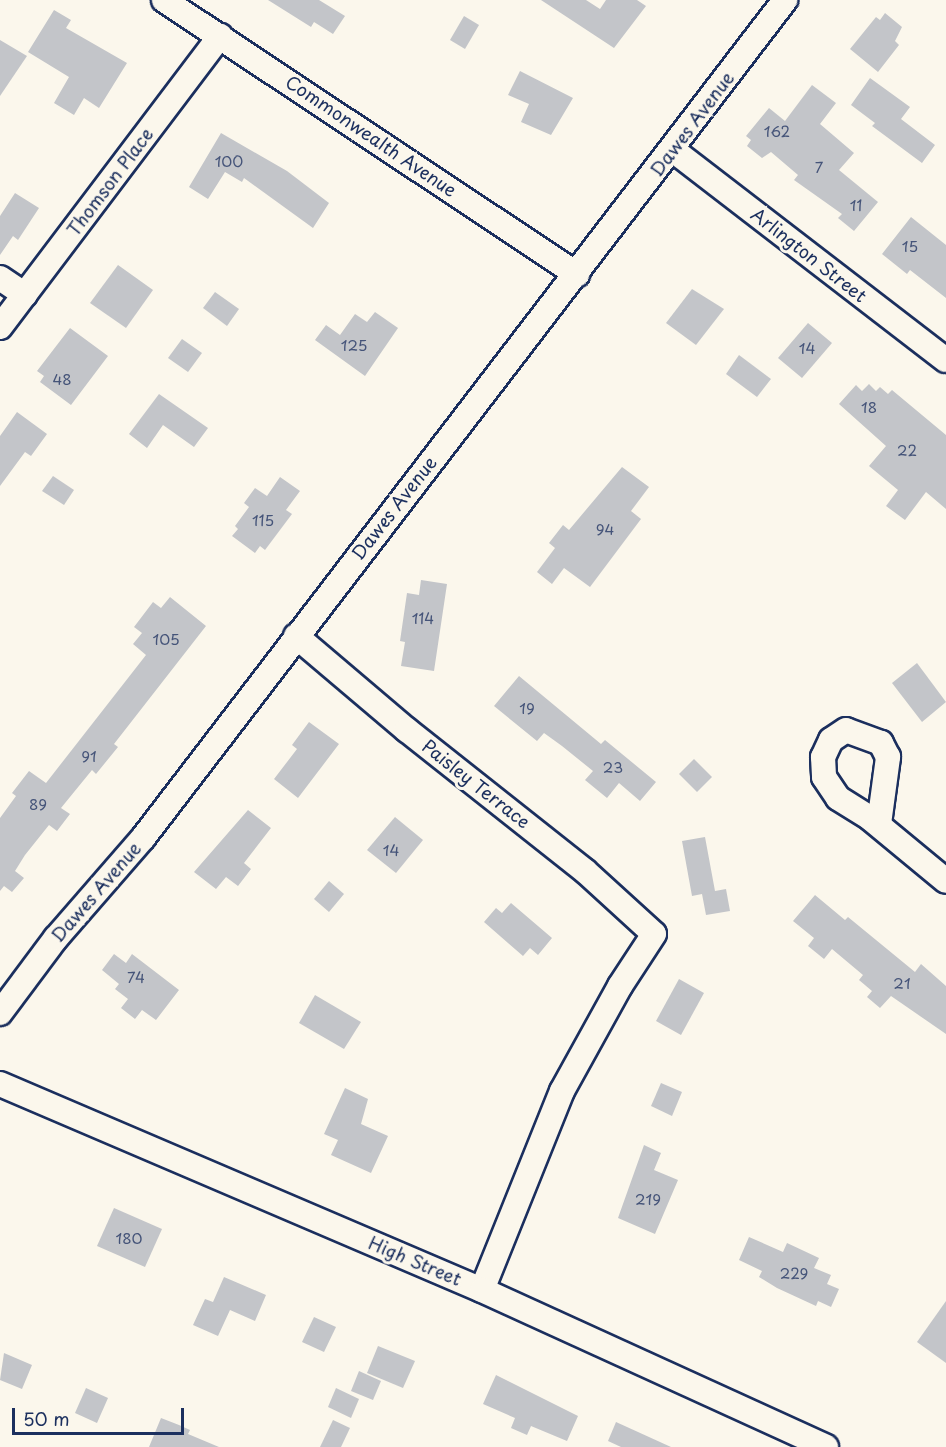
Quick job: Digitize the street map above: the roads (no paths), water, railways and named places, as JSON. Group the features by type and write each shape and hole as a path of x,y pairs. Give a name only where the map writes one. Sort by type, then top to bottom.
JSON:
{"street":[{"name":"Commonwealth Avenue","path":"164,0 577,274"},
{"name":"Dawes Avenue","path":"0,1013 56,938 143,838 296,636 673,150 785,0"},
{"name":"Thomson Place","path":"0,327 220,36"},
{"name":"Arlington Street","path":"673,150 946,360"},
{"path":"0,278 25,295"},
{"name":"Paisley Terrace","path":"296,636 407,730 585,871 654,934 620,986 562,1091 482,1290"},
{"path":"879,825 946,881"},
{"name":"High Street","path":"0,1084 482,1290 826,1447"}]}
